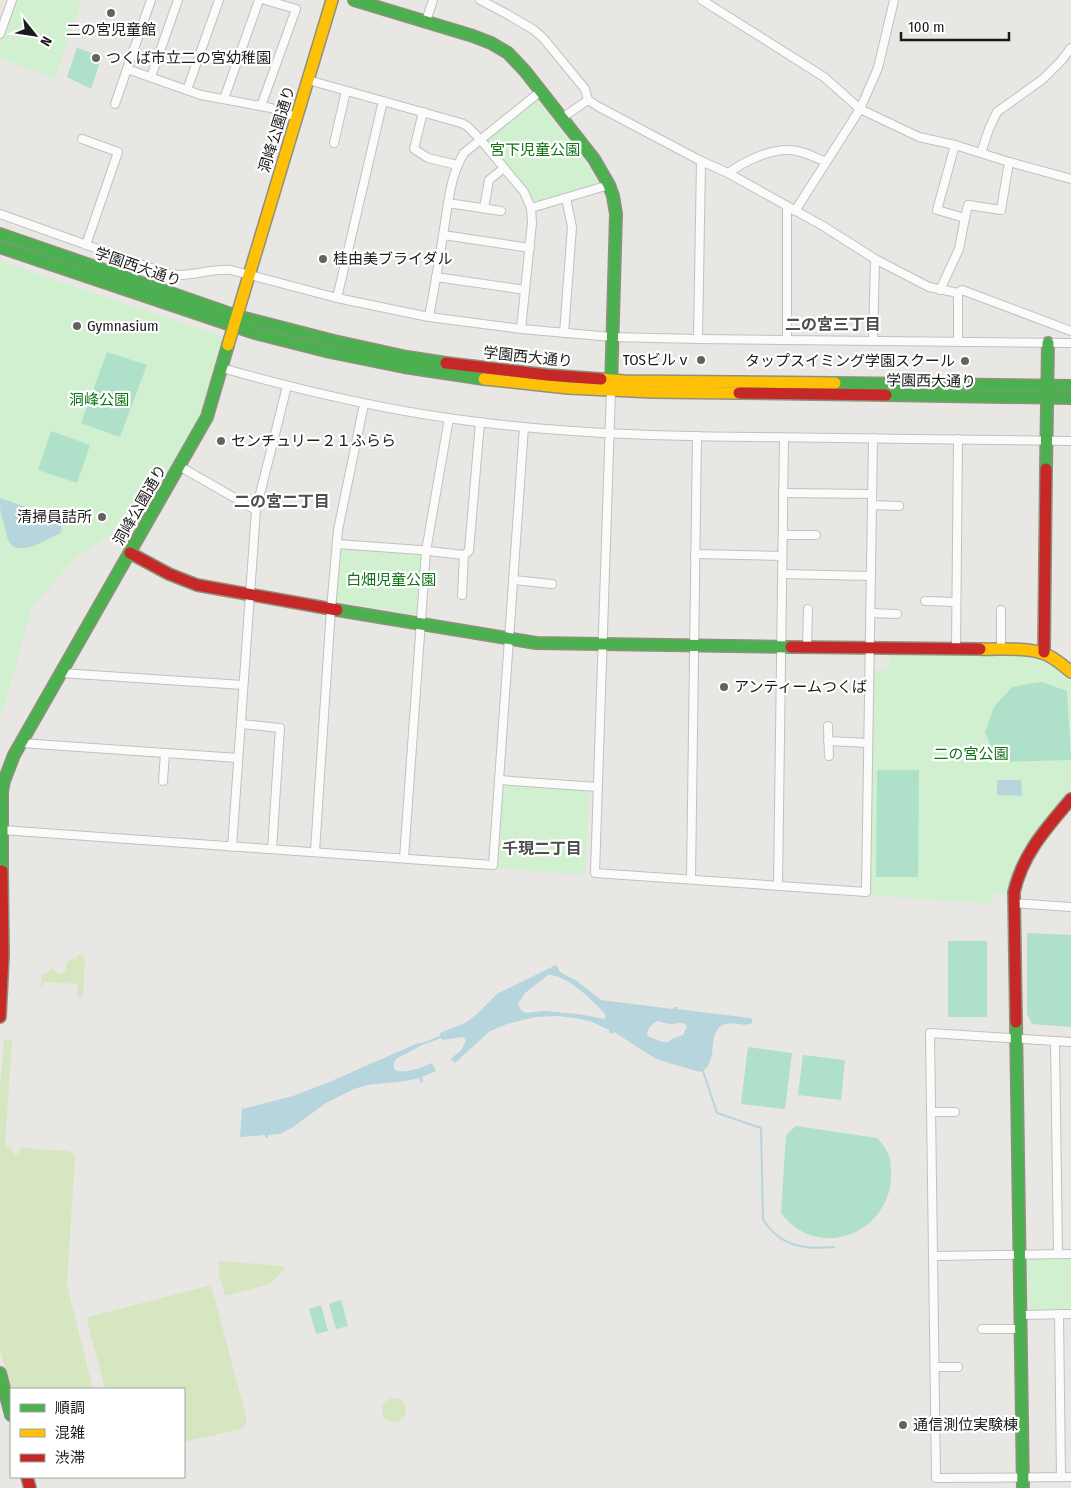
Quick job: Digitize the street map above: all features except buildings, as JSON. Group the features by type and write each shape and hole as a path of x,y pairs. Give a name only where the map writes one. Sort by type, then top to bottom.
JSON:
{"street":[{"path":"0,34 12,0"},
{"path":"115,104 151,0"},
{"path":"151,77 178,0"},
{"path":"187,90 219,0"},
{"path":"224,99 259,0"},
{"path":"261,106 296,9 265,0"},
{"name":"洞峰公園通り","path":"0,1017 4,956 2,792 4,781 14,755 206,417 332,0"},
{"path":"354,0 383,4 426,21 473,36 500,48 516,62 541,91 594,159 608,185 615,205 616,226 595,873 866,892 873,438"},
{"path":"426,21 433,0"},
{"path":"480,0 534,30 544,39 585,89 588,100 599,107 701,161 728,173 823,226 875,259 929,287 958,293 962,290 1071,331"},
{"path":"702,0 824,78 860,109 919,137 955,145 1071,179"},
{"path":"795,211 860,109 878,68 894,0"},
{"path":"981,153 997,112 1043,79 1071,48"},
{"path":"127,68 201,95 271,108 296,117"},
{"path":"308,80 461,123 467,126 480,139 524,192 531,208 532,224 521,329"},
{"path":"334,142 346,91"},
{"path":"429,317 448,203 457,165 464,153 541,91"},
{"path":"562,118 588,100"},
{"path":"337,298 383,101"},
{"path":"423,112 414,149 428,158 457,165"},
{"path":"82,138 118,152 86,244"},
{"path":"955,145 937,210 965,218"},
{"path":"728,173 742,163 778,150 790,150 806,154 826,162"},
{"path":"698,339 701,161"},
{"path":"940,290 959,249 968,205 1001,210 1009,162"},
{"path":"484,208 489,180 504,168"},
{"path":"531,208 608,185"},
{"path":"564,333 572,227 566,198"},
{"path":"448,203 501,211"},
{"path":"787,340 788,207"},
{"path":"0,214 168,274 186,276 220,269 231,270 337,298 429,317 521,329 612,337 1071,344"},
{"name":"学園西大通り","path":"0,234 236,322"},
{"path":"443,235 530,248"},
{"name":"学園西大通り","path":"0,247 236,322 407,356 473,366 611,385 1047,392 1071,398"},
{"path":"873,341 875,259"},
{"path":"436,277 525,290"},
{"path":"958,293 958,342"},
{"path":"1044,652 1048,343"},
{"path":"222,368 364,404 449,418 524,427 609,434 1071,441"},
{"path":"232,847 256,510 288,386"},
{"name":"学園西大通り","path":"1047,392 1071,386"},
{"path":"315,851 338,530 364,404"},
{"path":"404,858 426,550 449,418"},
{"path":"337,544 426,550 464,555 469,551 480,422"},
{"path":"2,830 493,865 524,427"},
{"path":"691,879 697,436"},
{"path":"778,885 784,438"},
{"path":"956,649 958,439"},
{"path":"179,466 256,510"},
{"path":"783,493 872,494"},
{"path":"872,505 899,506"},
{"path":"783,535 816,535"},
{"path":"130,553 168,574 197,585 331,609 549,644 781,646 1044,652 1071,672"},
{"path":"695,554 782,556"},
{"path":"462,595 464,555"},
{"path":"782,574 871,576"},
{"path":"514,580 552,584"},
{"path":"925,601 956,602"},
{"path":"808,609 808,647"},
{"path":"1001,610 1001,650"},
{"path":"870,613 897,614"},
{"path":"62,673 243,685"},
{"path":"241,724 280,728 272,849"},
{"path":"828,726 829,756"},
{"path":"828,741 868,743"},
{"path":"22,743 238,758"},
{"path":"163,781 165,753"},
{"path":"499,780 598,787"},
{"path":"1023,1483 1014,903 1019,870 1024,860 1033,845 1071,799"},
{"path":"1014,903 1071,907"},
{"path":"1071,1042 930,1033 936,1478 1023,1483 1071,1477"},
{"path":"1055,1041 1058,1254"},
{"path":"932,1112 955,1112"},
{"path":"934,1256 1071,1254"},
{"path":"1059,1314 1061,1477"},
{"path":"1020,1315 1071,1314"},
{"path":"982,1329 1021,1329"},
{"path":"935,1367 958,1367"},
{"path":"0,1372 10,1411"}],"green space":[{"path":"15,0 82,0 55,78 0,58 0,44"},
{"path":"77,48 95,54 101,59 91,89 67,77"},
{"name":"宮下児童公園","path":"536,99 584,160 600,185 534,204 531,202 524,188 487,141 487,138"},
{"name":"洞峰公園","path":"0,261 227,338 205,409 157,498 137,523 119,530 76,557 32,607 6,701 0,716"},
{"path":"107,352 147,365 120,437 81,423"},
{"path":"51,431 90,445 77,483 38,470"},
{"name":"白畑児童公園","path":"343,547 419,552 423,555 418,615 335,601 339,549"},
{"name":"二の宮公園","path":"889,654 1011,655 1043,662 1071,680 1071,789 1020,853 1012,871 1008,894 992,894 991,904 870,895 873,670 889,670"},
{"path":"1042,682 1067,691 1071,760 998,762 985,732 994,707 1012,687"},
{"path":"877,770 919,770 918,877 876,877"},
{"path":"505,784 589,790 585,875 497,868 502,787"},
{"path":"1027,933 1071,935 1071,1027 1032,1024 1027,1014"},
{"path":"948,941 987,941 987,1017 948,1017"},
{"path":"81,953 85,959 83,997 77,997 78,984 44,982 43,987 41,987 41,976 53,968 57,973 61,974 66,969 66,963 72,958 74,960"},
{"path":"4,1039 12,1040 5,1147 10,1148 15,1156 19,1153 20,1148 68,1151 75,1156 67,1285 93,1388 10,1388 0,1349 0,1088"},
{"path":"748,1047 792,1053 785,1109 741,1104"},
{"path":"803,1055 845,1060 841,1100 798,1095"},
{"path":"796,1126 877,1138 884,1146 891,1166 889,1193 882,1208 872,1220 859,1230 845,1236 829,1238 813,1236 798,1229 781,1213 786,1135"},
{"path":"1028,1258 1071,1258 1071,1311 1029,1311"},
{"path":"219,1261 284,1266 285,1269 270,1284 225,1296 219,1274"},
{"path":"208,1286 212,1288 247,1420 245,1425 240,1429 185,1442 185,1388 105,1388 87,1320 88,1317"},
{"path":"341,1300 348,1326 336,1329 329,1304"},
{"path":"321,1305 328,1331 316,1334 309,1309"},
{"path":"394,1398 403,1401 406,1410 403,1419 394,1422 385,1419 382,1410 385,1401"}],"water":[{"path":"0,498 62,520 61,533 29,547 14,547 8,540 1,512"},
{"path":"997,780 1021,780 1022,796 997,795"},
{"path":"556,965 560,972 577,981 601,1000 673,1009 677,1007 677,1009 750,1018 752,1023 745,1025 729,1023 721,1026 714,1037 710,1063 700,1072 656,1059 614,1032 612,1034 609,1030 590,1021 558,1016 535,1017 507,1024 490,1031 455,1063 451,1059 462,1049 466,1040 463,1037 442,1040 441,1038 422,1045 396,1059 395,1070 400,1071 414,1070 432,1063 436,1071 422,1077 423,1082 421,1083 419,1078 367,1085 354,1089 326,1103 280,1134 268,1135 268,1138 265,1135 240,1137 242,1109 293,1096 418,1043 440,1036 440,1033 465,1023 476,1015 497,994","holes":["548,975 564,979 579,989 605,1014 605,1019 544,1011 525,1013 521,1010 518,1004 525,993","658,1021 669,1024 681,1023 687,1026 683,1035 668,1042 663,1042 649,1037 647,1034 651,1026"]}],"waterway":[{"path":"703,1071 717,1113 761,1128 763,1219 769,1228 785,1241 803,1247 834,1247"}],"traffic: fast":[{"path":"354,0 473,36 491,43 508,53 525,71 594,159 609,185 616,214 611,388"},
{"path":"0,234 237,316 334,341 407,357 446,363"},
{"path":"0,247 255,333 330,352 404,367 484,379"},
{"path":"1046,469 1048,343"},
{"path":"2,871 2,792 14,755 207,417 228,345"},
{"path":"835,383 1071,386"},
{"path":"886,395 1071,398"},
{"path":"337,610 536,643 791,647"},
{"path":"1016,1022 1023,1488"},
{"path":"0,1373 10,1411"}],"traffic: slow":[{"path":"228,345 332,0"},
{"path":"484,379 568,388 653,392 739,393"},
{"path":"601,379 624,381 835,383"},
{"path":"980,649 1016,649 1042,653 1055,659 1071,672"}],"traffic: jam":[{"path":"446,363 547,375 601,379"},
{"path":"739,393 886,395"},
{"path":"1044,652 1046,469"},
{"path":"130,553 169,574 197,585 337,610"},
{"path":"791,647 980,649"},
{"path":"1016,1022 1014,892 1029,853 1044,831 1071,799"},
{"path":"0,1017 3,956 2,871"},
{"path":"27,1478 30,1488"}],"place":[{"name":"二の宮児童館","path":"111,13"},
{"name":"つくば市立二の宮幼稚園","path":"96,58"},
{"name":"桂由美ブライダル","path":"323,259"},
{"name":"Gymnasium","path":"77,326"},
{"name":"TOSビルⅴ","path":"701,360"},
{"name":"タップスイミング学園スクール","path":"965,361"},
{"name":"センチュリー２１ふらら","path":"221,441"},
{"name":"清掃員詰所","path":"102,517"},
{"name":"アンティームつくば","path":"724,687"},
{"name":"通信測位実験棟","path":"903,1425"}],"district":[{"name":"二の宮三丁目","path":"833,324"},
{"name":"二の宮二丁目","path":"282,501"},
{"name":"千現二丁目","path":"542,848"}]}
